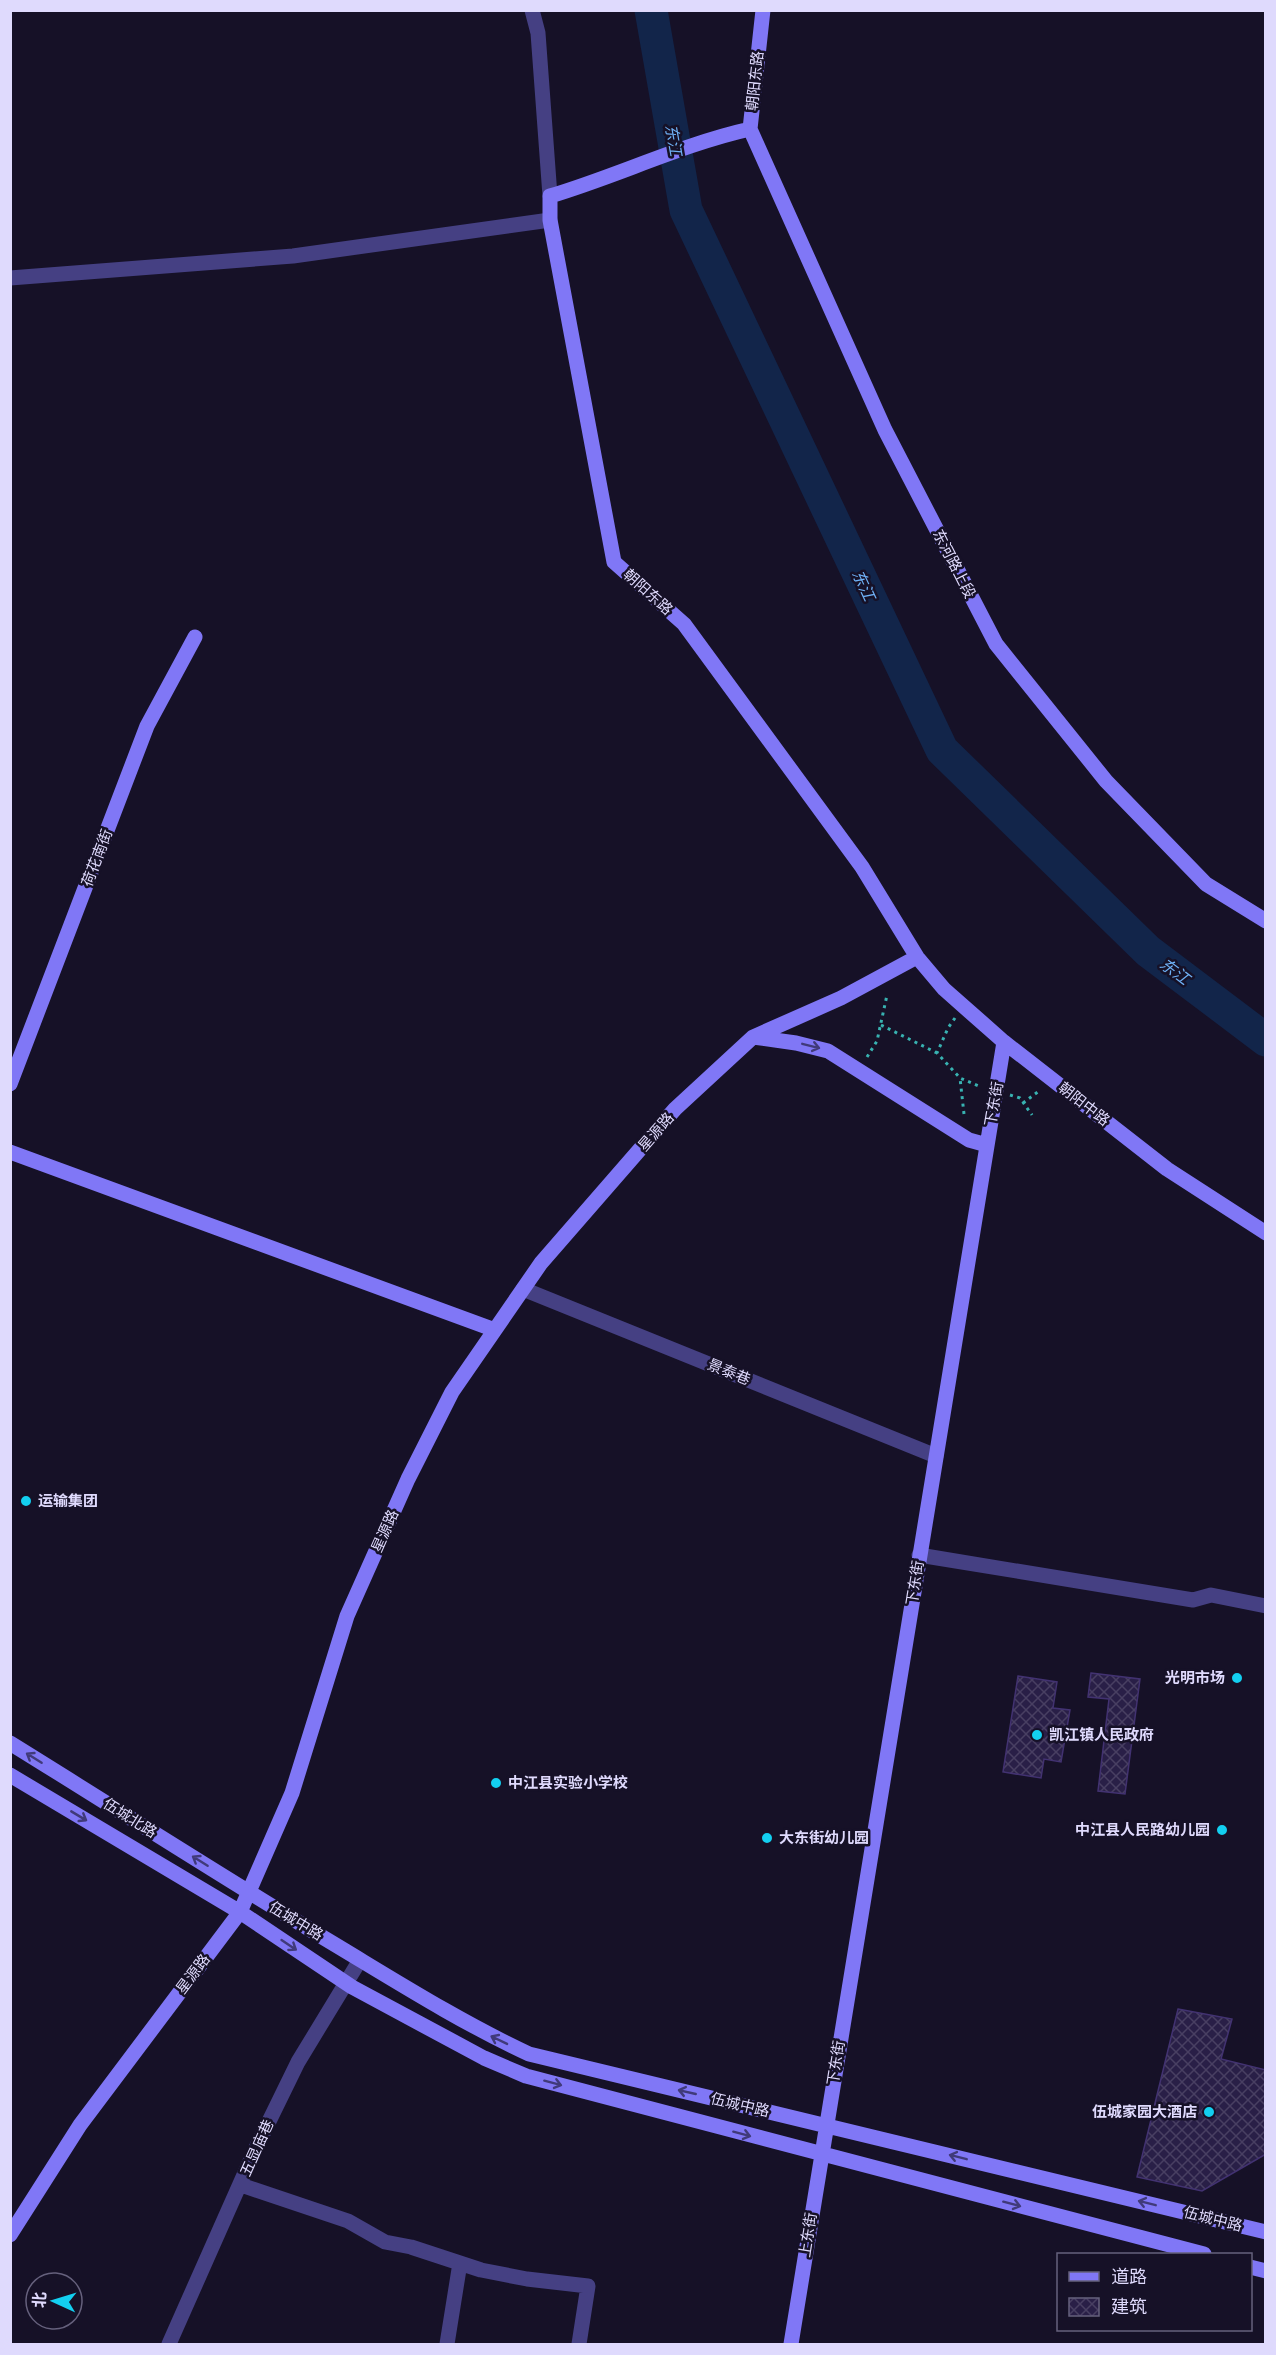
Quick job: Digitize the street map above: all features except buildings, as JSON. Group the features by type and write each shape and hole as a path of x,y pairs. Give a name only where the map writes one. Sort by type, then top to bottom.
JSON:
{"street":[{"path":"532,10 538,33 550,196"},
{"name":"朝阳东路","path":"763,10 750,129 728,134 550,196 550,220 614,562 684,624 862,867 917,957"},
{"path":"760,33 769,15 775,10"},
{"name":"东河路上段","path":"750,129 885,430 996,644 1106,781 1197,875 1206,884 1266,921"},
{"path":"10,278 293,256 550,220"},
{"name":"荷花南街","path":"10,1084 147,726 195,638"},
{"name":"星源路","path":"10,2235 80,2125 240,1912 292,1794 351,1605 408,1479 452,1392 541,1263 675,1109 753,1037 841,998 917,957"},
{"name":"朝阳中路","path":"917,957 944,988 1004,1042 1167,1169 1266,1233"},
{"path":"753,1037 796,1042 828,1051 969,1140 987,1145"},
{"name":"下东街","path":"826,2125 1004,1042"},
{"path":"10,1152 495,1330"},
{"name":"景泰巷","path":"523,1289 936,1456"},
{"path":"919,1555 1192,1600 1211,1595 1266,1606"},
{"name":"伍城北路","path":"10,1743 249,1893"},
{"name":"伍城北路","path":"10,1775 240,1912"},
{"name":"伍城中路","path":"249,1893 433,2004 492,2037 529,2054 1266,2232"},
{"name":"伍城中路","path":"240,1912 346,1983 484,2058 526,2076 1200,2253"},
{"name":"五显庙巷","path":"169,2344 255,2150 298,2061 360,1960"},
{"name":"上东街","path":"791,2344 826,2125"},
{"path":"241,2185 348,2221 386,2242 526,2279 588,2286 579,2344"},
{"path":"447,2344 460,2263"}],"path":[{"path":"867,1057 877,1041 887,995"},
{"path":"937,1053 948,1028 957,1016"},
{"path":"881,1025 937,1053 960,1078 983,1087"},
{"path":"960,1078 964,1114"},
{"path":"1023,1103 1040,1091"},
{"path":"1009,1095 1020,1098 1032,1115"}],"waterway":[{"name":"东江","path":"651,10 686,210 942,750 1148,951 1266,1040"}],"place":[{"name":"运输集团","path":"26,1501"},
{"name":"光明市场","path":"1237,1678"},
{"name":"凯江镇人民政府","path":"1037,1735"},
{"name":"中江县实验小学校","path":"496,1783"},
{"name":"中江县人民路幼儿园","path":"1222,1830"},
{"name":"大东街幼儿园","path":"767,1838"},
{"name":"伍城家园大酒店","path":"1209,2112"}]}
